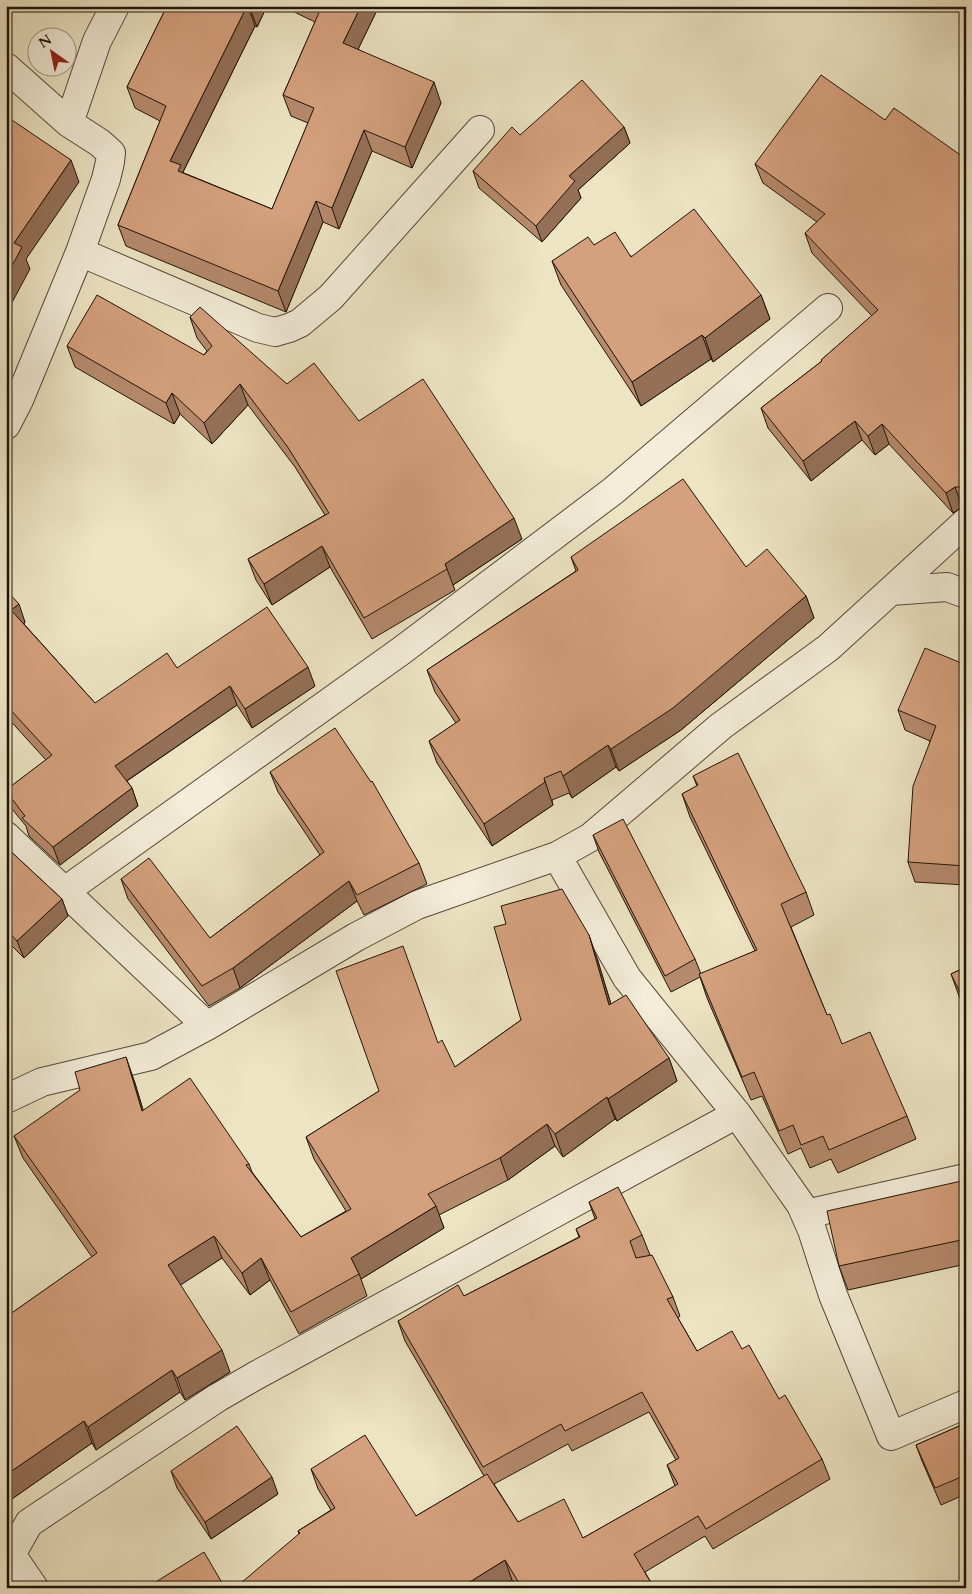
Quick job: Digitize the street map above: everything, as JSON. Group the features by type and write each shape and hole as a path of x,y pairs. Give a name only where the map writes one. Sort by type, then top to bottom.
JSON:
{"street":[{"path":"69,123 97,41 115,6"},
{"path":"6,67 69,123 100,143 111,154 106,179 80,252 19,400 6,425"},
{"path":"80,252 258,328 275,332 289,328 300,323 331,297 480,130"},
{"path":"64,891 402,651 613,491 828,308"},
{"path":"6,1098 42,1082 151,1056 207,1026 356,937 417,905 556,856 591,837 721,726 828,648 966,522"},
{"path":"891,590 946,587 966,594"},
{"path":"6,836 207,1026"},
{"path":"556,856 627,978 737,1114 801,1205 806,1214 833,1295 891,1436 966,1404"},
{"path":"34,1588 8,1554 29,1522 217,1398 737,1114"},
{"path":"806,1214 966,1178"}],"building":[{"path":"167,6 247,6 170,161 181,165 178,171 272,209 314,108 283,95 321,8 318,6 361,6 343,43 434,82 405,147 364,130 332,208 316,201 278,291 118,225 166,106 127,87"},
{"path":"821,75 885,120 894,108 966,159 966,482 946,493 882,424 868,436 855,421 803,461 761,408 822,361 878,310 805,233 825,214 755,164"},
{"path":"582,80 624,127 569,176 575,181 536,226 473,171 512,127 520,135"},
{"path":"6,116 71,160 14,243 22,247 6,277"},
{"path":"694,209 761,295 705,338 702,335 632,382 552,261 588,237 594,245 615,232 631,257"},
{"path":"97,295 204,355 212,346 190,317 200,307 287,384 314,363 359,421 423,379 514,518 445,564 447,569 364,618 322,546 264,584 248,559 329,513 287,446 240,384 204,423 172,393 166,403 67,346"},
{"path":"683,479 746,567 767,549 806,596 673,708 611,749 608,745 563,776 561,771 544,778 545,782 484,824 429,741 460,720 427,670 578,570 571,557"},
{"path":"6,590 19,604 11,610 95,703 167,653 177,668 267,607 308,667 245,709 230,686 115,766 132,788 53,847 22,818 25,816 6,791 52,755 6,705"},
{"path":"925,648 966,665 966,801 963,807 966,807 966,866 908,862 913,786 936,726 898,710"},
{"path":"335,728 372,781 419,863 357,895 349,881 233,968 202,986 121,879 149,858 210,938 324,852 270,772"},
{"path":"738,753 806,892 781,904 827,1015 830,1014 842,1044 870,1032 907,1116 829,1150 823,1136 801,1145 793,1125 779,1131 754,1072 742,1077 699,974 757,950 682,794 698,785 693,776"},
{"path":"623,819 695,959 665,976 593,835"},
{"path":"6,847 62,899 17,941 6,929"},
{"path":"562,889 589,935 609,1005 626,995 669,1058 608,1099 607,1097 555,1134 547,1124 500,1158 428,1194 436,1206 351,1258 359,1274 291,1312 261,1258 242,1273 214,1236 168,1265 222,1350 177,1378 172,1370 88,1427 84,1421 6,1475 6,1317 97,1253 14,1136 80,1090 75,1072 126,1057 142,1111 190,1078 249,1164 246,1165 301,1237 351,1209 306,1137 379,1091 336,971 403,946 438,1043 442,1040 455,1067 521,1020 494,927 506,924 501,906"},
{"path":"966,967 966,1004 951,974"},
{"path":"966,1180 966,1239 839,1266 827,1211"},
{"path":"618,1187 642,1235 630,1241 636,1258 652,1255 673,1297 667,1299 697,1351 732,1331 742,1349 749,1345 779,1399 785,1395 822,1459 706,1529 698,1516 634,1554 654,1588 522,1588 505,1560 460,1588 235,1588 300,1533 298,1531 335,1508 311,1469 365,1435 416,1516 487,1474 518,1522 564,1499 583,1538 678,1484 667,1465 679,1458 642,1392 565,1431 561,1424 483,1467 398,1321 458,1285 464,1296 580,1237 576,1229 597,1218 589,1202"},
{"path":"966,1423 966,1475 935,1488 916,1445"},
{"path":"237,1426 272,1477 205,1522 171,1471"},
{"path":"204,1552 225,1588 146,1588"}]}
